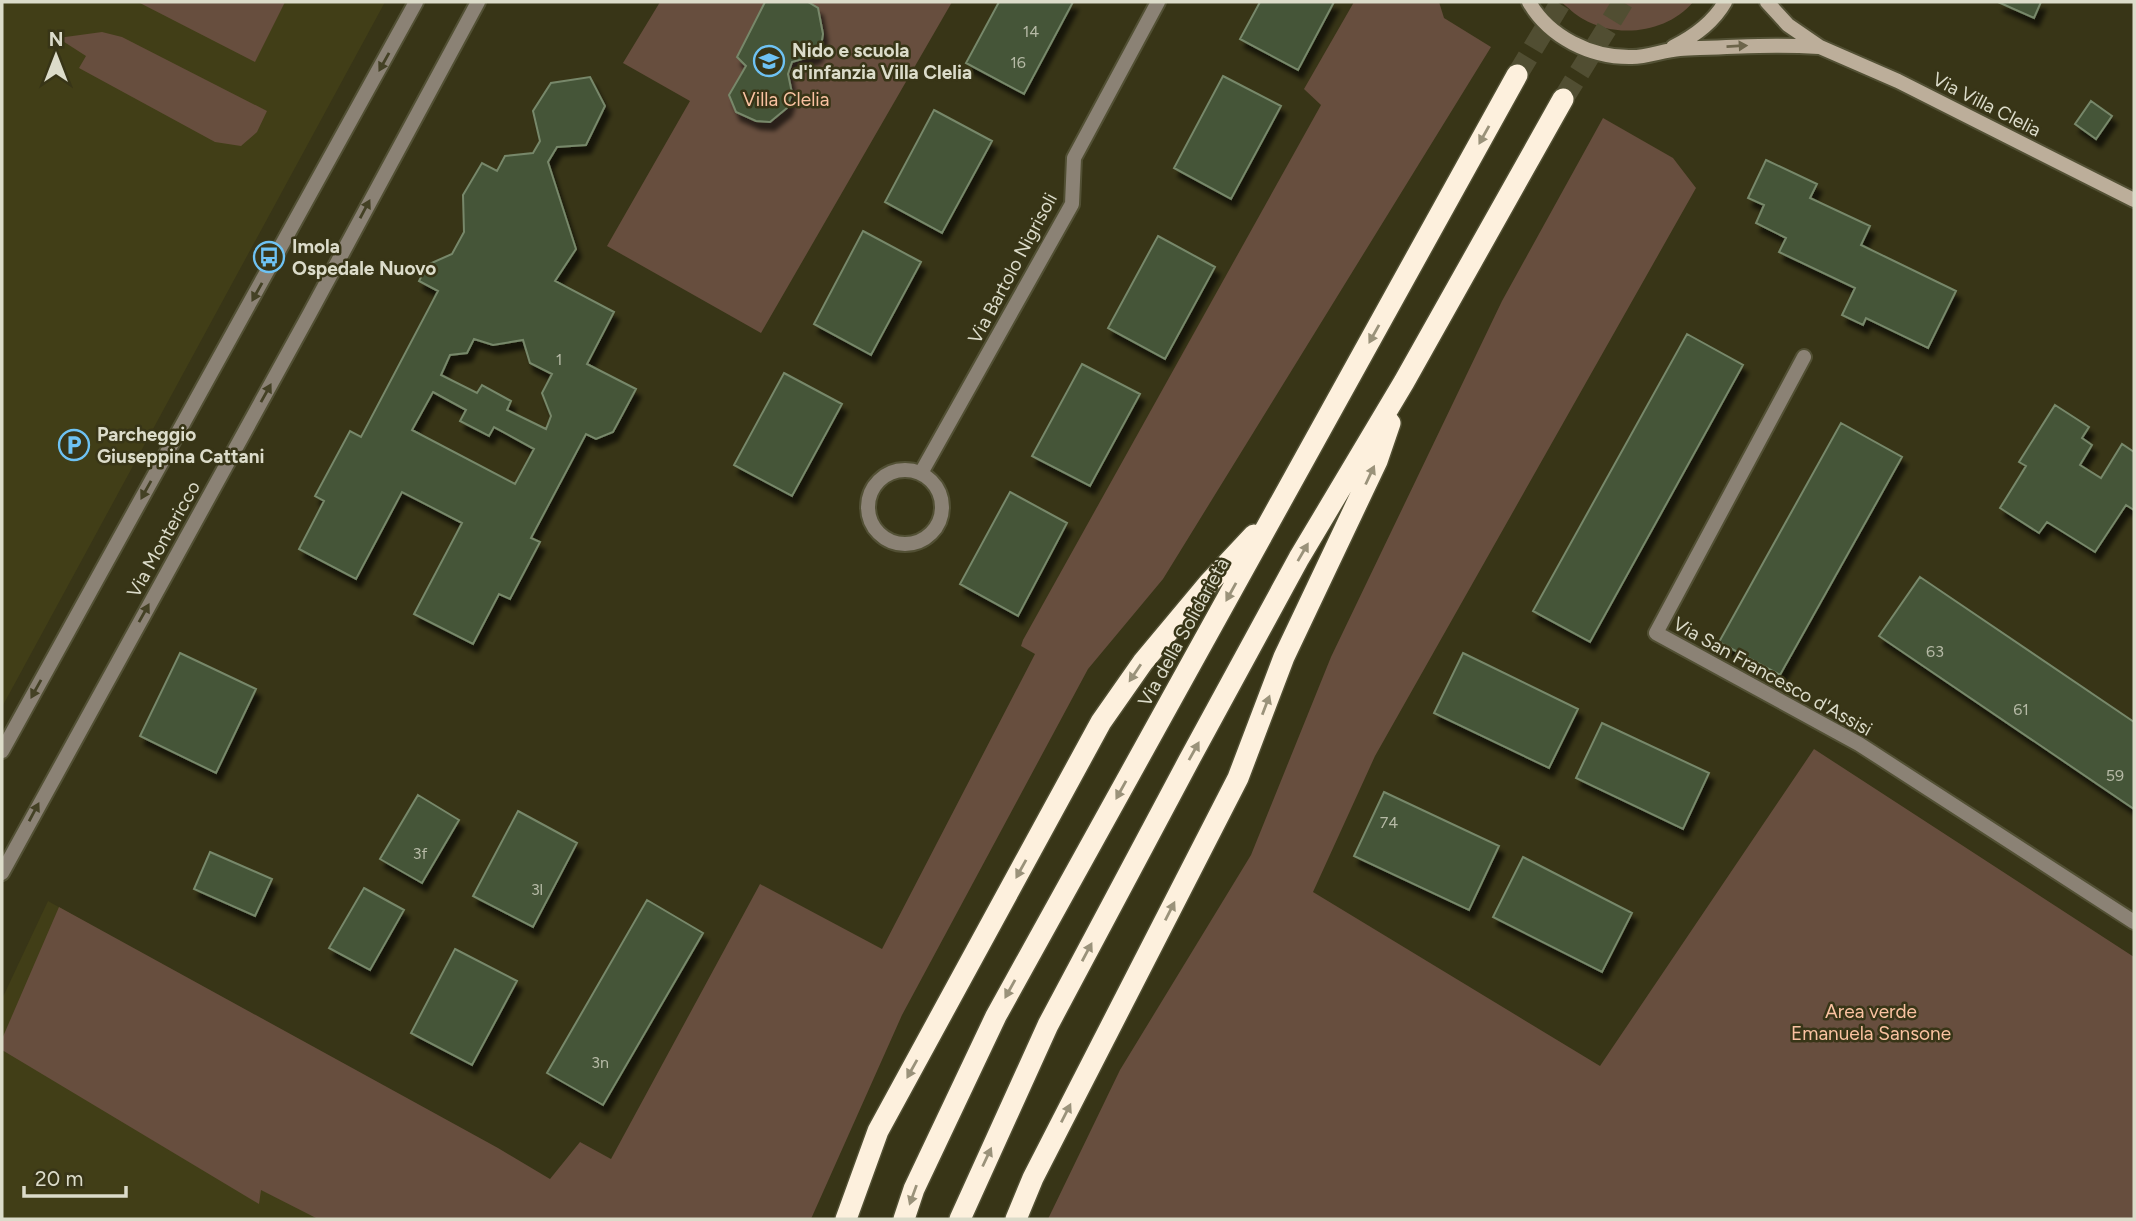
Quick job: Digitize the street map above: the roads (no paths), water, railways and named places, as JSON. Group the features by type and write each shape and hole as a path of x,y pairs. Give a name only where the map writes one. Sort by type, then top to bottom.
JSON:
{"highway":[{"name":"Via della Solidarietà","path":"904,1219 915,1189 996,1016 1517,75"},
{"path":"960,1219 1055,1013 1299,558 1404,382 1563,99"},
{"path":"1016,1219 1033,1178 1238,778 1284,657 1377,461 1404,382"},
{"path":"846,1219 878,1131 1101,722 1143,662 1209,583 1276,510"}],"street":[{"name":"Via Montericco","path":"2,751 416,2"},
{"name":"Via Montericco","path":"2,873 478,2"},
{"name":"Via Bartolo Nigrisoli","path":"920,473 1072,204 1074,158 1158,2"},
{"name":"Via Villa Clelia","path":"1529,2 1536,14 1563,39 1597,53 1633,57 1669,49 1780,44 1820,47"},
{"name":"Via Villa Clelia","path":"1669,49 1696,35 1719,13 1725,2"},
{"name":"Via Villa Clelia","path":"1767,2 1788,24 1820,47 1898,81 2134,200"},
{"name":"Via San Francesco d'Assisi","path":"1804,357 1656,633 1859,744 2134,922"},
{"path":"897,470 920,473 931,480 938,490 942,515 928,536 917,542 892,542 874,527 868,504 870,492 877,482 897,470"}],"tunnel":[{"path":"1517,75 1561,2"},
{"path":"1563,99 1623,2"}],"place":[{"name":"Nido e scuola d'infanzia Villa Clelia","path":"769,61"},
{"name":"Imola Ospedale Nuovo","path":"269,257"},
{"name":"Parcheggio Giuseppina Cattani","path":"74,445"}],"park label":[{"name":"Villa Clelia","path":"786,99"},
{"name":"Area verde Emanuela Sansone","path":"1871,1022"}]}
